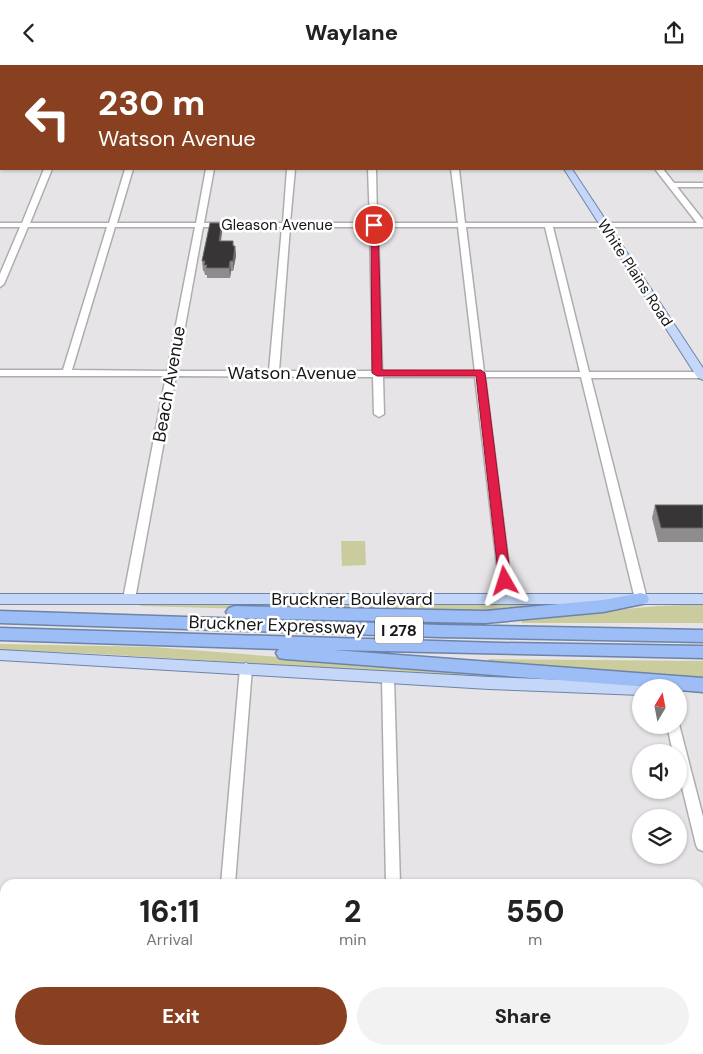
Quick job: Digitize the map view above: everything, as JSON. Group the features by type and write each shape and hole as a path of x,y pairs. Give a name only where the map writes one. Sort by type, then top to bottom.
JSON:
{"highway":[{"path":"96,619 174,611 485,617 603,606 641,599"},
{"name":"Bruckner Expressway","path":"0,617 466,632 703,635"},
{"name":"Bruckner Expressway","path":"0,634 510,649 703,652"},
{"path":"168,638 247,649 703,685"}],"main road":[{"name":"White Plains Road","path":"569,170 703,375"},
{"name":"Bruckner Boulevard","path":"0,599 703,599"},
{"path":"0,655 632,689"},
{"path":"688,690 703,689"}],"street":[{"path":"0,284 48,170"},
{"path":"67,373 129,170"},
{"name":"Beach Avenue","path":"129,599 153,477 170,373 210,170"},
{"path":"274,373 291,170"},
{"path":"372,170 379,414"},
{"path":"454,170 508,599"},
{"path":"660,170 703,225"},
{"path":"672,185 703,185"},
{"name":"Gleason Avenue","path":"0,225 703,225"},
{"path":"548,225 641,599"},
{"name":"Watson Avenue","path":"0,373 585,373 703,375"},
{"path":"228,879 246,668"},
{"path":"388,677 394,879"},
{"path":"676,734 703,845"}],"green space":[{"path":"341,541 365,541 366,565 342,566"},
{"path":"142,603 541,603 541,607 471,615 140,606"},
{"path":"703,604 703,623 522,623 521,619 657,606"},
{"path":"0,644 153,647 548,678 548,681 99,654 0,650"},
{"path":"489,659 703,661 703,679 487,663"}],"building":[{"path":"210,223 222,223 219,241 233,241 233,246 235,246 233,261 230,261 229,268 206,268 207,265 204,265 205,261 202,261"},
{"path":"655,505 703,505 703,528 661,528"}],"route":[{"path":"374,225 377,373 481,373 505,581"}]}
